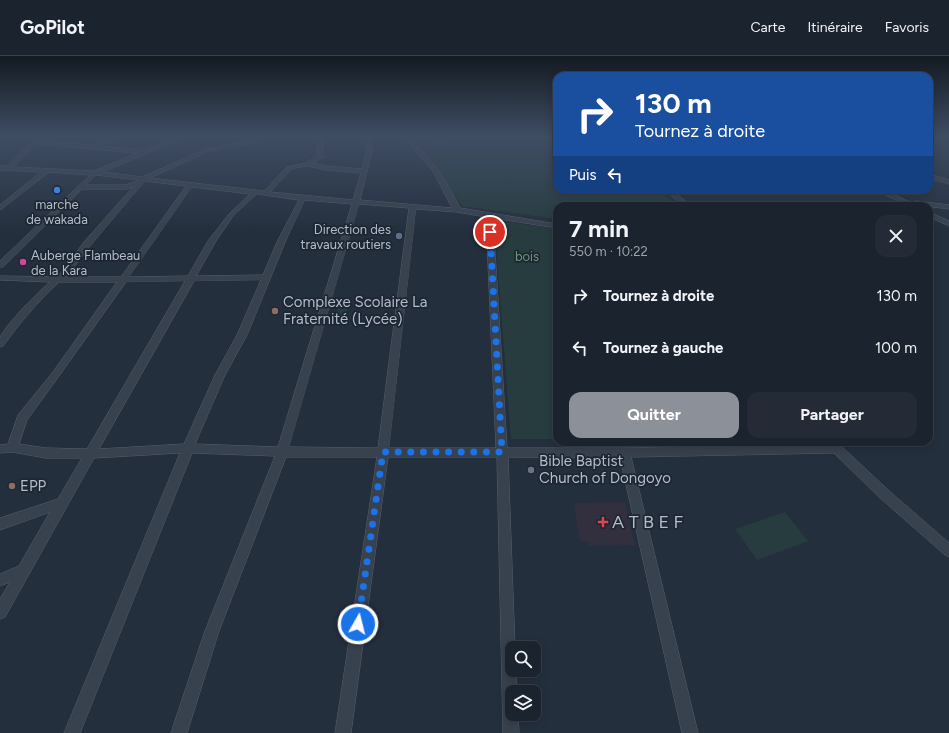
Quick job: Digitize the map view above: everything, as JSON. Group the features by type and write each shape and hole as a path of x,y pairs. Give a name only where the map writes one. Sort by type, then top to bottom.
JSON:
{"street":[{"path":"21,169 95,173 142,181 191,184 303,198 457,210 553,225"},
{"path":"0,265 95,173 105,169"},
{"path":"81,188 126,187 142,181 166,169"},
{"path":"266,193 288,169"},
{"path":"180,733 212,631 282,452 365,171 334,169"},
{"path":"434,169 448,190 457,210"},
{"path":"0,208 48,170"},
{"path":"933,177 949,182"},
{"path":"0,344 18,320 42,293 58,280 142,181"},
{"path":"12,448 22,418 56,374 122,279 191,184"},
{"path":"0,612 212,241 232,215 255,193"},
{"path":"673,194 683,202"},
{"path":"887,194 902,202"},
{"path":"72,733 188,448 220,375 242,335 303,198"},
{"path":"933,205 946,207 949,198"},
{"path":"343,733 383,452 413,207"},
{"path":"489,216 502,452 511,733"},
{"path":"933,216 949,224"},
{"path":"0,278 58,280 267,277"},
{"path":"0,450 12,448 46,453 90,454 188,448 282,452 624,453 809,446"},
{"path":"836,446 883,493 949,551"},
{"path":"624,453 690,733"},
{"path":"0,524 62,503"},
{"path":"0,580 24,570"}],"shaded area":[{"name":"A T B E F","path":"625,502 635,545 589,546 588,541 580,541 574,503"}],"green space":[{"path":"438,169 553,169 553,194 662,194 672,202 553,202 553,218 462,206"},
{"name":"bois","path":"494,220 553,228 553,439 511,439"},
{"path":"338,308 348,308 345,322 335,322"},
{"path":"785,512 808,541 757,560 735,529"}],"place":[{"name":"marche de wakada","path":"57,190"},
{"name":"Direction des travaux routiers","path":"399,236"},
{"name":"Auberge Flambeau de la Kara","path":"23,262"},
{"name":"Complexe Scolaire La Fraternité (Lycée)","path":"275,311"},
{"name":"Bible Baptist Church of Dongoyo","path":"531,470"},
{"name":"EPP","path":"12,486"},
{"name":"A T B E F","path":"603,522"}],"route":[{"path":"358,624 383,452 502,452 490,232"}]}
